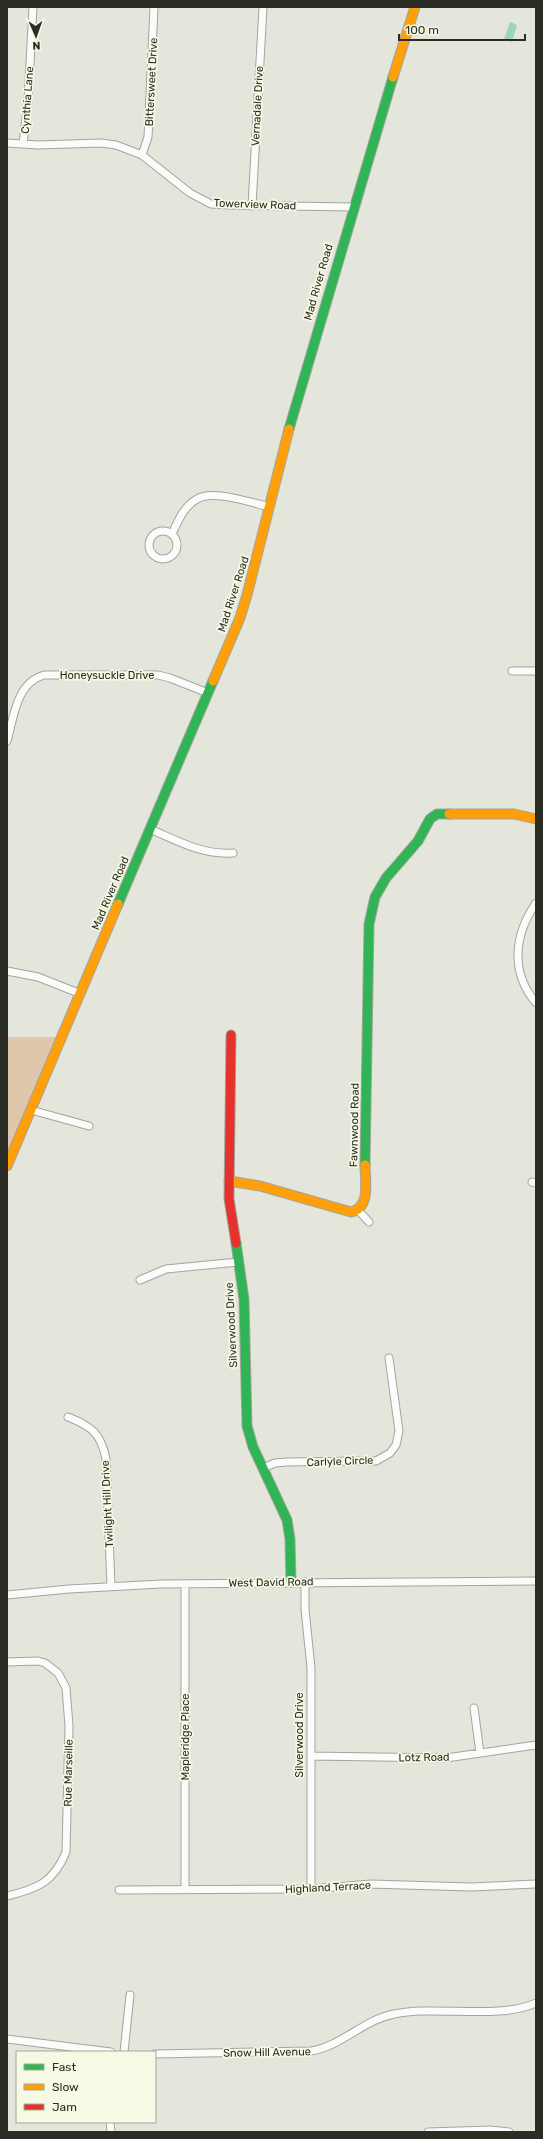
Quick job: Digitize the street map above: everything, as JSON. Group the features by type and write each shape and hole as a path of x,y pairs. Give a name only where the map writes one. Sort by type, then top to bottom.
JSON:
{"street":[{"name":"Cynthia Lane","path":"23,144 28,102 33,7"},
{"name":"Bittersweet Drive","path":"142,155 148,137 154,7"},
{"name":"Vernadale Drive","path":"252,206 263,7"},
{"name":"Mad River Road","path":"7,1166 246,600 304,374 353,207 415,7"},
{"name":"Towerview Road","path":"7,143 38,146 101,143 123,147 142,155 190,193 211,204 353,207"},
{"path":"172,534 182,513 192,503 203,496 226,497 270,507"},
{"path":"512,671 536,671"},
{"name":"Honeysuckle Drive","path":"7,741 18,702 28,684 44,675 158,675 170,678 208,693"},
{"name":"Fawnwood Road","path":"358,1210 361,1207 365,1197 369,924 372,906 380,886 387,874 418,841 433,816 441,814 514,814 536,819"},
{"path":"150,829 203,851 218,854 233,853"},
{"path":"536,903 523,925 518,952 520,975 524,987 536,1003"},
{"path":"7,971 38,977 80,994"},
{"name":"Silverwood Drive","path":"231,1035 229,1181 231,1219 245,1315 247,1426 253,1447 282,1508 288,1525 291,1582"},
{"path":"31,1110 89,1126"},
{"path":"229,1181 260,1186 347,1212 358,1210 369,1222"},
{"path":"140,1280 166,1269 238,1262"},
{"name":"Carlyle Circle","path":"263,1468 275,1463 286,1462 376,1460 390,1453 396,1445 399,1432 389,1358"},
{"name":"Twilight Hill Drive","path":"68,1417 90,1427 100,1438 104,1447 106,1459 111,1586"},
{"name":"West David Road","path":"7,1595 111,1586 185,1584 536,1581"},
{"name":"Silverwood Drive","path":"305,1582 305,1609 311,1668 311,1889"},
{"name":"Mapleridge Place","path":"185,1584 185,1890"},
{"name":"Rue Marseille","path":"7,1662 38,1660 45,1662 58,1673 66,1688 69,1726 66,1852 63,1859 47,1881 38,1887 7,1896"},
{"path":"474,1708 480,1753"},
{"name":"Lotz Road","path":"312,1756 425,1759 536,1745"},
{"name":"Highland Terrace","path":"119,1890 311,1889 356,1884 470,1887 536,1884"},
{"path":"124,2051 130,1994"},
{"name":"Snow Hill Avenue","path":"156,2054 311,2051 329,2047 373,2021 395,2013 503,2010 522,2008 536,2002"},
{"path":"7,2039 103,2051"},
{"path":"428,2132 483,2130 509,2132"}],"shaded area":[{"path":"510,22 517,25 512,42 504,39"},
{"path":"7,1037 62,1037 7,1166"}],"traffic: fast":[{"path":"289,429 393,77"},
{"path":"118,904 213,681"},
{"path":"365,1165 369,924 375,897 386,878 418,841 430,819 437,814 449,814"},
{"path":"236,1243 244,1299 247,1426 253,1447 287,1520 290,1539 291,1582"}],"traffic: slow":[{"path":"393,77 415,7"},
{"path":"213,681 240,618 247,595 289,429"},
{"path":"449,814 514,814 536,819"},
{"path":"7,1166 118,904"},
{"path":"229,1181 260,1186 351,1212 362,1205 364,1200 366,1193 365,1165"}],"traffic: jam":[{"path":"231,1035 229,1199 236,1243"}]}
